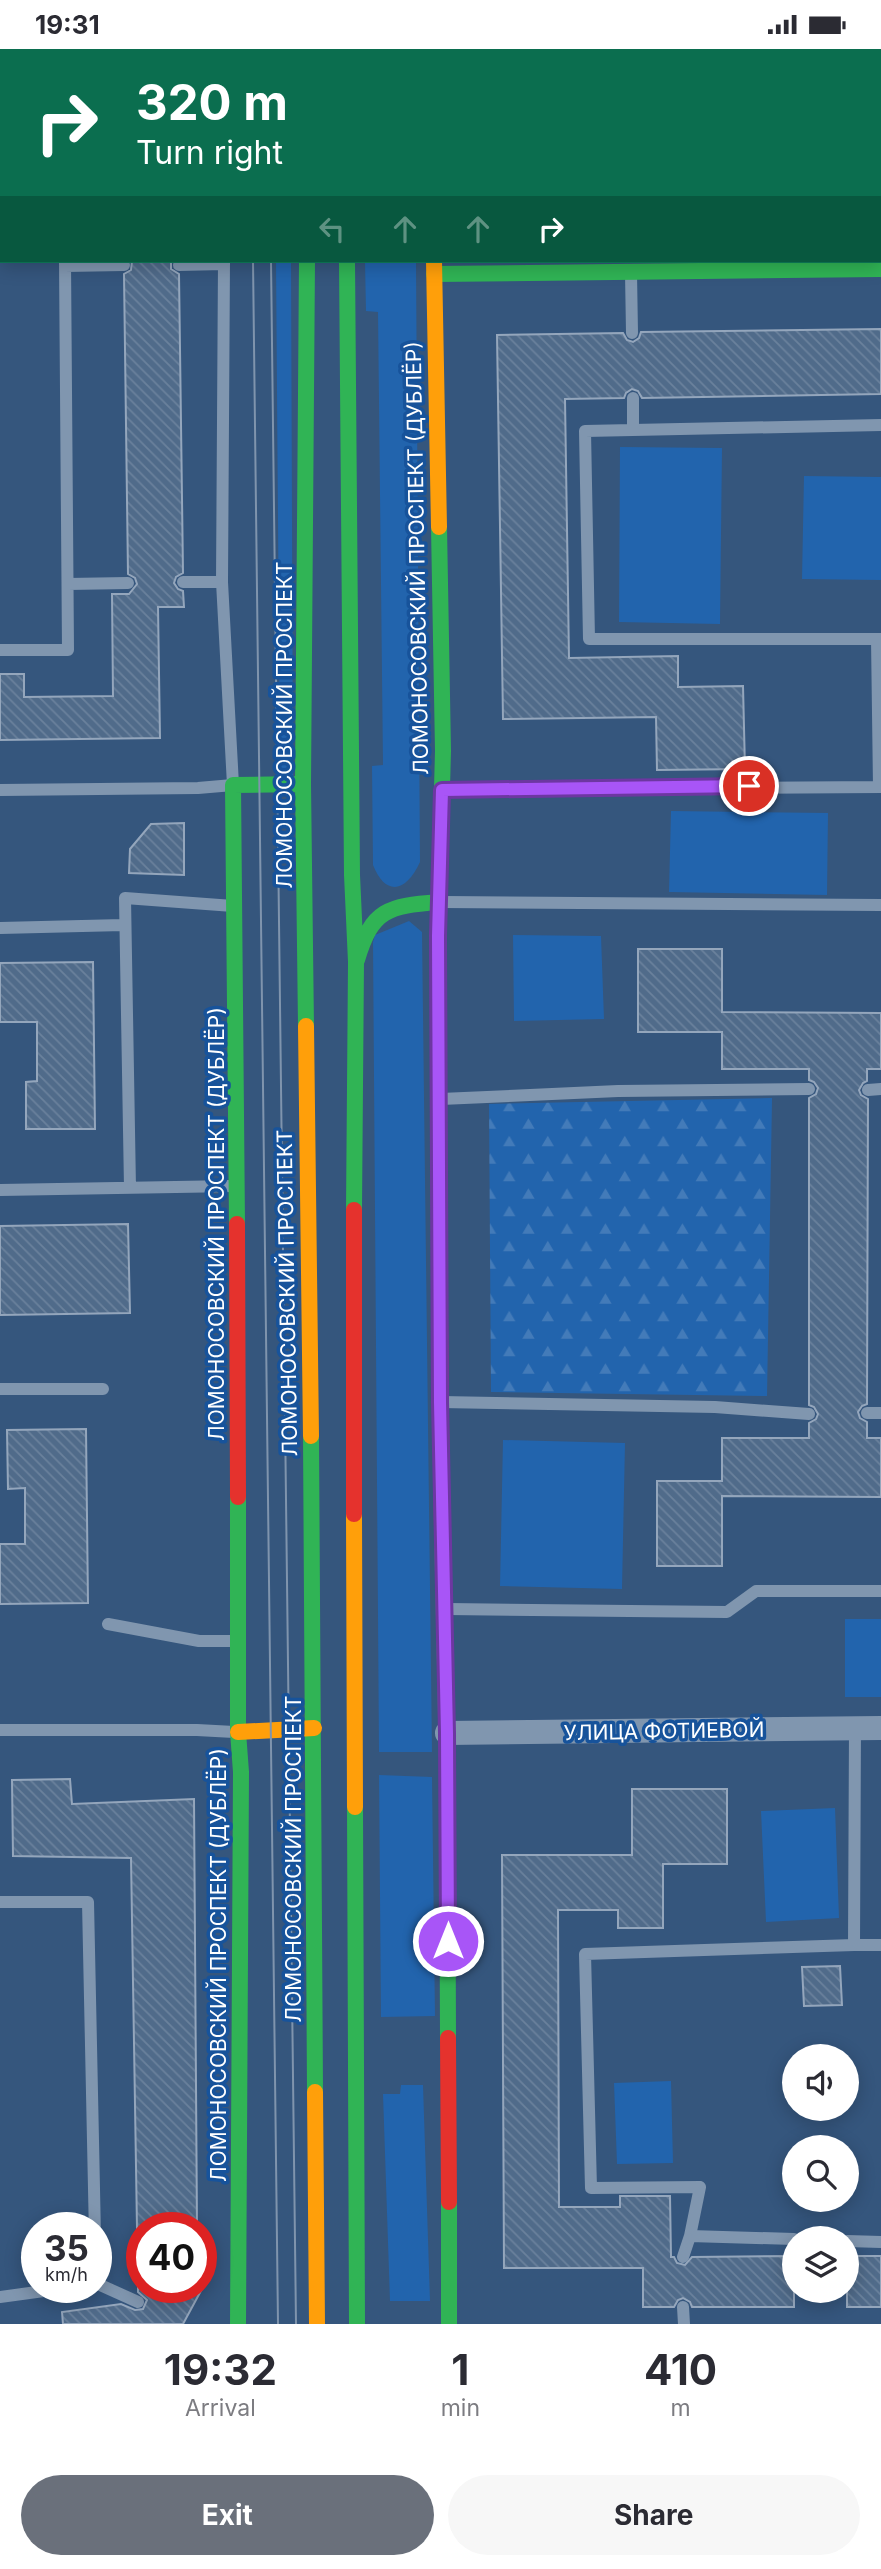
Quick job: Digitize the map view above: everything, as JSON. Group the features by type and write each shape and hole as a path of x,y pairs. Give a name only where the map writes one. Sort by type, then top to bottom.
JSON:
{"street":[{"name":"ЛОМОНОСОВСКИЙ ПРОСПЕКТ","path":"307,263 303,784 314,1728 312,1776 317,2324"},
{"path":"346,263 353,903 356,962 353,1268 357,2324"},
{"path":"434,268 631,272 881,269"},
{"name":"ЛОМОНОСОВСКИЙ ПРОСПЕКТ (ДУБЛЁР)","path":"434,268 442,790 439,902 440,1402 447,1733 449,2324"},
{"path":"233,785 303,784"},
{"name":"ЛОМОНОСОВСКИЙ ПРОСПЕКТ (ДУБЛЁР)","path":"233,785 238,1732 241,1799 238,2324"},
{"path":"304,905 306,897 319,884"},
{"path":"336,884 350,895 353,903"},
{"path":"356,962 368,929 381,916 404,904 439,902"},
{"path":"312,1576 321,1589 332,1592 348,1587 354,1575"},
{"name":"ЛОМОНОСОВСКИЙ ПРОСПЕКТ (ДУБЛЁР)","path":"238,1732 314,1728"},
{"name":"УЛИЦА ФОТИЕВОЙ","path":"447,1733 881,1728"}],"lane":[{"path":"179,264 202,263"},
{"path":"0,790 198,788 233,785 222,582 224,263"},
{"path":"0,650 68,650 65,264 124,265"},
{"path":"631,272 632,333"},
{"path":"633,398 633,428"},
{"path":"442,790 880,787 879,639 589,639 585,431 881,425"},
{"path":"183,582 222,582"},
{"path":"68,584 128,583"},
{"path":"131,1188 124,898 234,906"},
{"path":"439,902 881,905"},
{"path":"0,928 123,925"},
{"path":"440,1099 618,1091 809,1089"},
{"path":"0,1190 237,1186"},
{"path":"0,1389 103,1389"},
{"path":"440,1402 701,1407 809,1414"},
{"path":"867,1413 881,1413"},
{"path":"445,1608 727,1612 756,1591 881,1591"},
{"path":"108,1624 199,1641 239,1641"},
{"path":"854,1945 855,1728"},
{"path":"0,1730 238,1732"},
{"path":"0,1902 88,1902 95,2212"},
{"path":"683,2257 700,2187 591,2188 585,1954 881,1945"},
{"path":"690,2236 782,2239"},
{"path":"859,2241 881,2242"},
{"path":"0,2297 21,2294"},
{"path":"683,2307 684,2324"}],"green space":[{"path":"276,263 291,263 293,779 280,779"},
{"path":"365,263 416,263 420,862 409,879 396,887 384,883 373,865 372,766 383,765 378,312 366,311"},
{"path":"620,447 722,448 720,624 619,622"},
{"path":"804,476 881,477 881,580 802,579"},
{"path":"671,811 828,813 827,895 669,892"},
{"path":"409,921 422,932 432,1752 379,1752 373,942 375,935"},
{"path":"513,935 601,936 604,1019 514,1021"},
{"path":"772,1098 767,1396 491,1392 489,1104"},
{"path":"503,1440 625,1443 622,1589 500,1586"},
{"path":"845,1619 881,1619 881,1697 845,1697"},
{"path":"379,1775 432,1777 435,2016 381,2017"},
{"path":"835,1808 839,1918 766,1922 761,1811"},
{"path":"671,2081 673,2163 617,2164 614,2083"},
{"path":"401,2085 423,2085 430,2301 390,2301 383,2094 400,2094"}],"building":[{"path":"132,263 171,263 171,269 179,274 183,573 176,577 174,583 183,591 184,607 158,607 160,738 0,740 0,674 24,674 24,697 113,696 112,594 129,594 137,584 135,578 128,574 124,274 131,270"},
{"path":"881,329 881,394 642,398 638,391 632,389 624,398 565,399 569,658 678,656 678,687 743,686 745,769 657,770 656,717 503,719 497,335 623,333 627,340 633,342 639,338 641,332"},
{"path":"184,823 184,875 129,873 130,849 151,824"},
{"path":"638,949 722,949 722,1012 881,1013 881,1069 867,1069 867,1081 859,1090 861,1095 868,1099 867,1404 858,1412 860,1418 867,1422 867,1438 881,1438 881,1497 722,1496 722,1566 657,1566 657,1481 722,1481 722,1438 809,1438 809,1423 816,1419 818,1414 814,1407 809,1405 809,1098 816,1094 818,1088 809,1080 809,1069 722,1069 722,1032 638,1032"},
{"path":"93,962 95,1129 26,1129 26,1082 37,1081 37,1022 0,1022 0,963"},
{"path":"128,1224 130,1313 0,1315 0,1226"},
{"path":"86,1429 88,1603 0,1604 0,1544 25,1544 25,1488 8,1489 7,1430"},
{"path":"70,1779 72,1804 194,1799 197,2212 137,2212 131,1858 13,1856 12,1780"},
{"path":"632,1789 727,1789 727,1864 663,1864 663,1928 618,1928 618,1910 558,1910 559,2207 620,2207 620,2196 670,2196 671,2257 674,2257 677,2263 685,2265 692,2257 782,2256 782,2303 794,2303 794,2307 692,2307 690,2302 683,2298 678,2300 674,2307 643,2307 643,2268 504,2268 502,1855 632,1855"},
{"path":"840,1966 842,2005 804,2006 802,1967"},
{"path":"859,2256 881,2256 881,2307 847,2307 847,2303 859,2303"},
{"path":"146,2303 194,2303 183,2324 63,2324 62,2312 121,2304 135,2310 143,2309"}],"tram line":[{"path":"253,263 278,2324"},
{"path":"271,263 296,2324"}],"traffic: fast":[{"path":"306,1026 303,784 307,263"},
{"path":"347,263 352,875 356,962 354,1210"},
{"path":"434,274 881,269"},
{"path":"439,527 443,751 438,936 439,1215"},
{"path":"237,1224 233,785 303,784"},
{"path":"357,960 369,930 384,913 407,906 439,902"},
{"path":"311,1436 315,2092"},
{"path":"238,1497 238,1732 241,1772 238,2324"},
{"path":"442,1527 447,1760 448,2038"},
{"path":"355,1807 357,2324"},
{"path":"449,2202 449,2324"}],"traffic: slow":[{"path":"434,263 439,527"},
{"path":"306,1026 311,1436"},
{"path":"354,1514 355,1807"},
{"path":"238,1732 314,1728"},
{"path":"315,2092 317,2324"}],"traffic: jam":[{"path":"354,1210 354,1514"},
{"path":"439,1215 442,1527"},
{"path":"237,1224 238,1497"},
{"path":"448,2038 449,2202"}],"route":[{"path":"448,1941 440,1402 438,936 442,790 749,786"}]}
